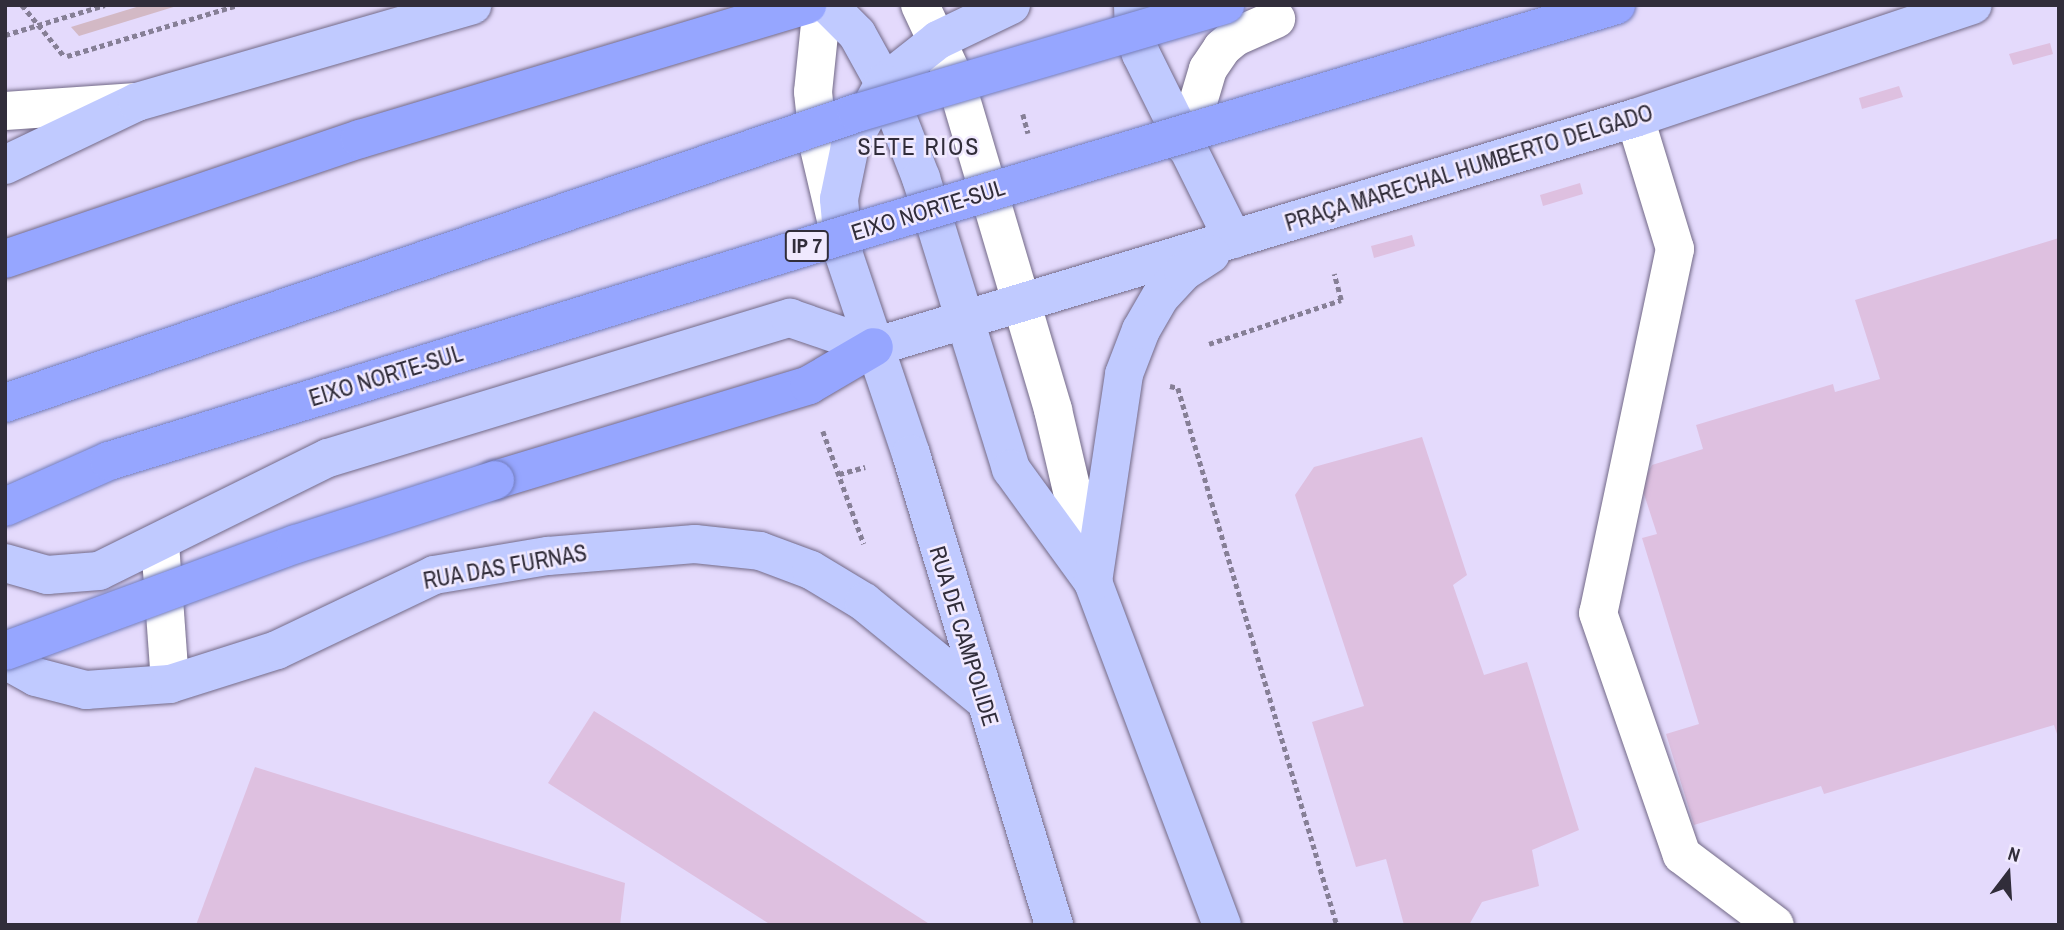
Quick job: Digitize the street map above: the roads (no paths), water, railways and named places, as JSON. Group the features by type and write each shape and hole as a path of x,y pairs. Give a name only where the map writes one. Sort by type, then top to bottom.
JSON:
{"highway":[{"path":"5,259 360,139 807,5"},
{"path":"5,403 857,113 1225,5"},
{"name":"EIXO NORTE-SUL","path":"5,507 122,457 1616,5"},
{"path":"5,651 283,548 495,480 809,385 874,347"}],"main road":[{"path":"5,165 137,102 472,5"},
{"path":"828,5 857,34 884,83 921,178 1011,469 1093,582 1222,925"},
{"path":"884,83 938,40 1011,5"},
{"path":"1093,582 1124,374 1141,330 1161,296 1183,272 1233,239 1141,54 1133,27 1133,5"},
{"name":"PRAÇA MARECHAL HUMBERTO DELGADO","path":"874,347 1635,118 1973,5"},
{"name":"RUA DE CAMPOLIDE","path":"884,83 850,146 839,199 844,255 911,454 1054,925"},
{"path":"5,563 47,575 80,575 160,543 328,458 790,318 874,347"},
{"name":"RUA DAS FURNAS","path":"5,660 36,677 86,690 170,684 277,650 434,575 548,556 695,544 760,551 811,570 864,602 984,700"}],"lane":[{"path":"822,5 813,92 819,148 844,255"},
{"path":"920,5 956,82 1053,410 1093,582"},
{"path":"1185,146 1208,69 1223,48 1235,37 1276,19"},
{"path":"5,111 137,102"},
{"path":"1635,118 1675,249 1598,613 1682,855 1775,925"},
{"path":"160,543 170,684"}],"district":[{"name":"SETE RIOS","path":"919,147"}]}
